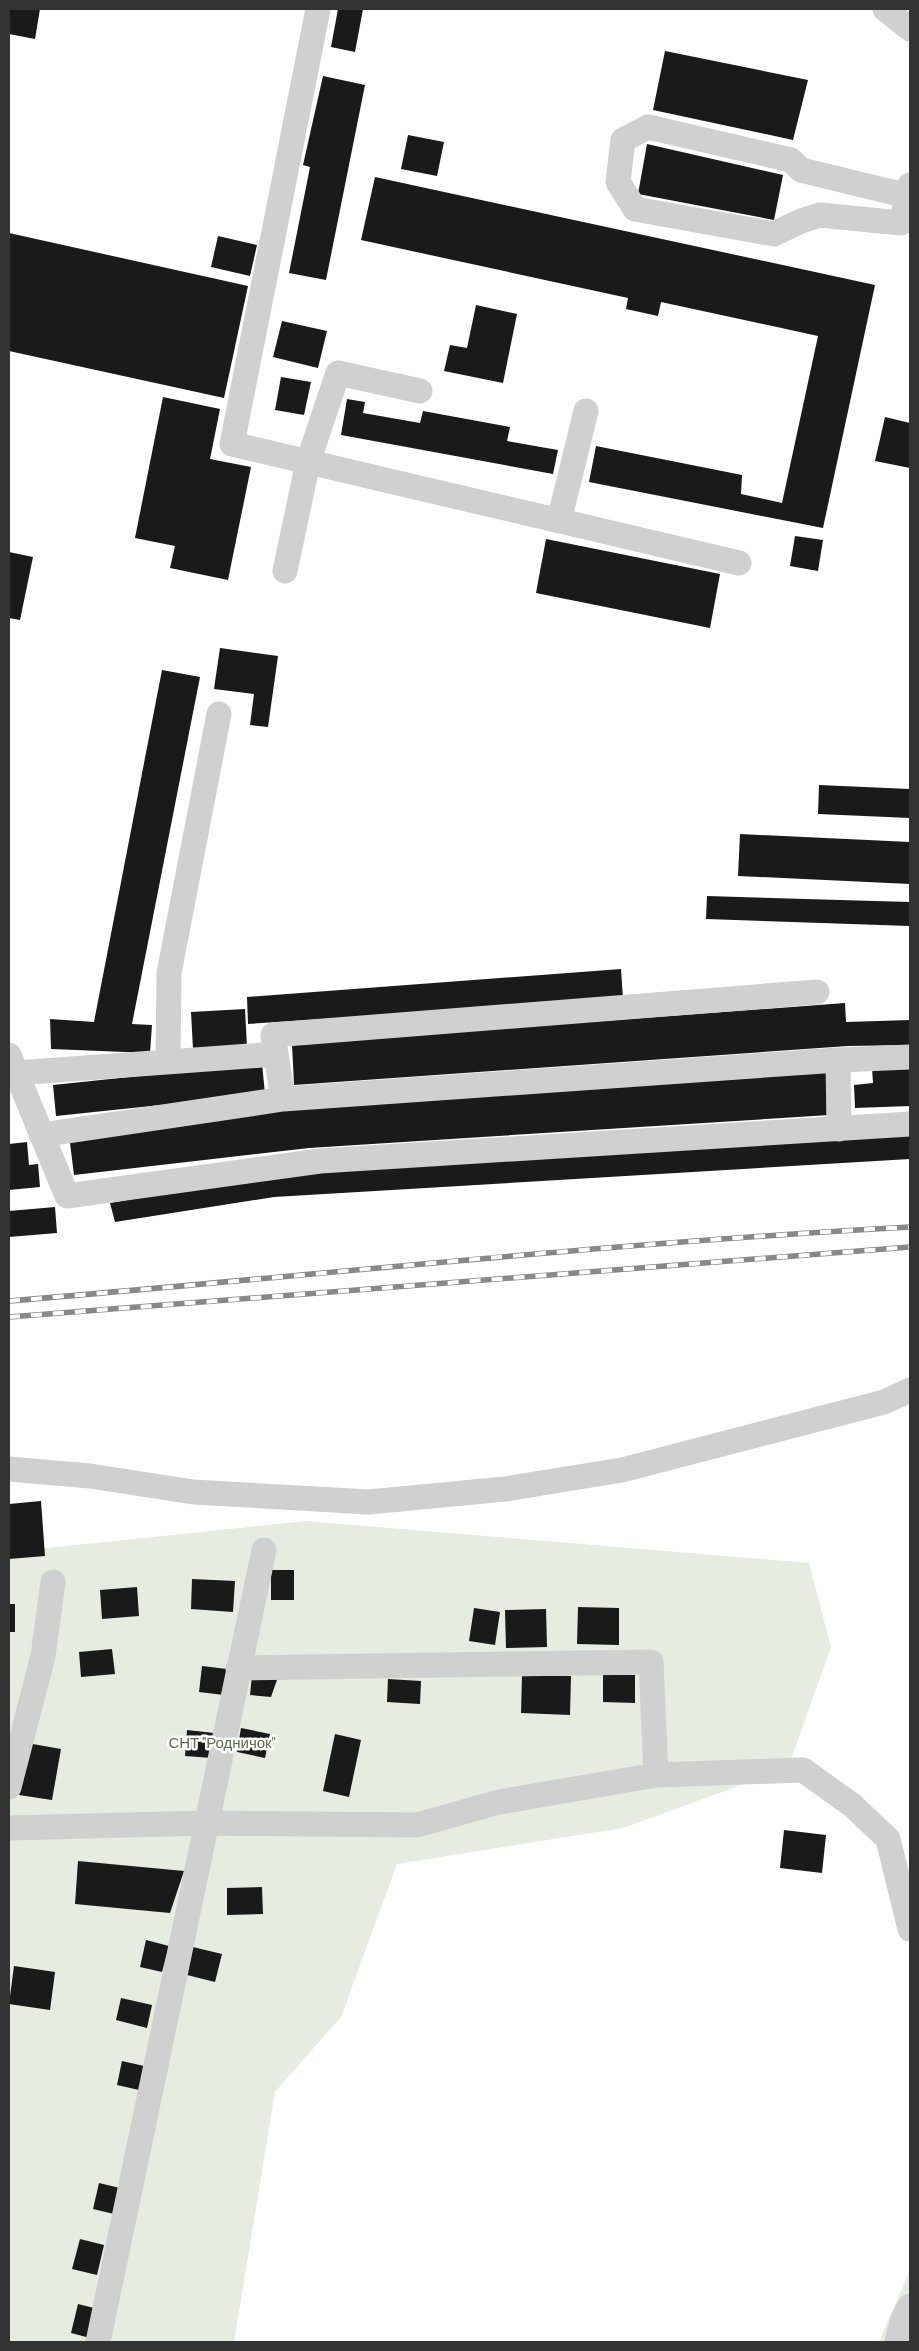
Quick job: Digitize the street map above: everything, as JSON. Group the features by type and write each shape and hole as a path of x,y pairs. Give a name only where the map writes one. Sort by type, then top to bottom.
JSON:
{"street":[{"path":"318,9 232,444 739,563"},
{"path":"885,9 910,29"},
{"path":"648,127 791,160 801,170 909,191 901,223 820,215 801,221 774,234 635,209 618,182 623,140 648,127"},
{"path":"285,571 308,462 338,373 420,391"},
{"path":"559,521 586,411"},
{"path":"168,1062 169,973 219,714"},
{"path":"283,1099 274,1035 818,992"},
{"path":"276,1054 168,1062 12,1064 66,1196 320,1161 910,1124"},
{"path":"41,1134 283,1099 838,1060 910,1057"},
{"path":"838,1060 839,1129"},
{"path":"9,1469 90,1476 193,1492 369,1502 505,1489 622,1470 884,1402 910,1390"},
{"path":"98,2342 264,1550"},
{"path":"9,1787 43,1656 53,1582"},
{"path":"238,1668 651,1662 656,1775"},
{"path":"9,1828 207,1823 417,1825 499,1802 656,1775 803,1770 852,1805 888,1839 910,1929"}],"green space":[{"name":"СНТ \"Родничок\"","path":"306,1521 809,1563 831,1647 788,1768 623,1828 397,1864 341,2017 275,2092 234,2342 9,2342 9,1552"},
{"path":"910,2270 910,2342 879,2342"}],"building":[{"path":"9,9 40,9 35,39 9,34"},
{"path":"338,9 363,9 355,52 331,47"},
{"path":"665,51 808,80 793,140 653,110"},
{"path":"323,76 365,85 326,280 289,273 310,167 303,165"},
{"path":"408,135 444,142 437,176 401,169"},
{"path":"647,144 783,175 774,220 638,194"},
{"path":"375,177 875,285 823,528 589,482 596,446 742,475 741,494 782,503 818,336 661,302 658,316 626,309 628,298 361,240"},
{"path":"9,233 248,286 224,398 9,351"},
{"path":"218,236 257,245 250,276 211,267"},
{"path":"476,305 517,314 503,383 444,371 450,345 467,348"},
{"path":"282,321 327,331 318,368 273,357"},
{"path":"281,377 311,382 304,415 275,410"},
{"path":"163,397 220,409 210,459 251,467 228,580 170,568 175,546 135,538"},
{"path":"347,399 365,402 363,413 420,423 423,411 510,427 507,441 558,450 553,474 341,435"},
{"path":"885,417 910,423 910,468 875,461"},
{"path":"795,536 823,540 818,571 790,566"},
{"path":"546,539 720,574 710,628 536,593"},
{"path":"9,552 33,557 20,620 9,618"},
{"path":"220,648 278,656 268,727 250,725 254,694 214,689"},
{"path":"162,670 200,677 132,1024 152,1025 150,1053 51,1049 50,1019 94,1022"},
{"path":"819,785 910,789 910,818 818,814"},
{"path":"740,834 910,842 910,884 738,876"},
{"path":"707,896 910,902 910,926 706,919"},
{"path":"621,969 623,999 248,1024 247,997"},
{"path":"845,1003 846,1022 910,1020 910,1045 848,1046 294,1085 292,1044"},
{"path":"245,1009 247,1047 193,1049 191,1012"},
{"path":"262,1063 265,1094 56,1116 53,1085"},
{"path":"910,1067 910,1106 855,1108 854,1085 873,1083 872,1068"},
{"path":"828,1072 829,1115 309,1148 74,1175 69,1135 304,1108"},
{"path":"910,1135 910,1159 274,1197 115,1222 110,1203 272,1175"},
{"path":"27,1142 29,1165 38,1164 40,1187 9,1190 9,1144"},
{"path":"55,1207 57,1233 9,1237 9,1211"},
{"path":"41,1501 45,1556 9,1559 9,1504"},
{"path":"271,1570 294,1570 294,1600 271,1600"},
{"path":"192,1579 235,1581 233,1612 191,1609"},
{"path":"137,1587 139,1616 102,1619 100,1590"},
{"path":"9,1604 15,1604 15,1632 9,1632"},
{"path":"578,1607 619,1608 619,1645 577,1644"},
{"path":"474,1608 500,1612 495,1645 469,1641"},
{"path":"546,1609 547,1647 506,1648 505,1610"},
{"path":"112,1649 115,1674 81,1677 79,1652"},
{"path":"202,1666 227,1669 224,1695 199,1692"},
{"path":"252,1675 278,1677 271,1697 250,1695"},
{"path":"522,1675 571,1676 570,1715 521,1713"},
{"path":"603,1675 635,1675 635,1703 603,1702"},
{"path":"388,1679 421,1681 420,1704 387,1702"},
{"path":"241,1728 270,1734 265,1758 237,1752"},
{"path":"187,1730 214,1733 212,1758 185,1756"},
{"path":"335,1734 361,1740 349,1797 323,1791"},
{"path":"27,1743 61,1749 52,1800 19,1795"},
{"path":"784,1830 826,1835 822,1873 780,1868"},
{"path":"78,1861 184,1871 170,1913 75,1904"},
{"path":"262,1887 263,1914 227,1915 227,1888"},
{"path":"146,1940 169,1946 162,1972 140,1967"},
{"path":"193,1947 222,1954 215,1982 187,1975"},
{"path":"14,1966 55,1972 50,2010 9,2004"},
{"path":"121,1998 152,2005 147,2028 116,2020"},
{"path":"122,2061 144,2066 139,2090 117,2085"},
{"path":"99,2183 120,2188 114,2214 93,2209"},
{"path":"80,2239 104,2245 97,2275 72,2269"},
{"path":"78,2304 98,2309 90,2338 71,2333"}],"railway":[{"path":"9,1301 572,1251 910,1227"},
{"path":"9,1317 910,1247"}]}
